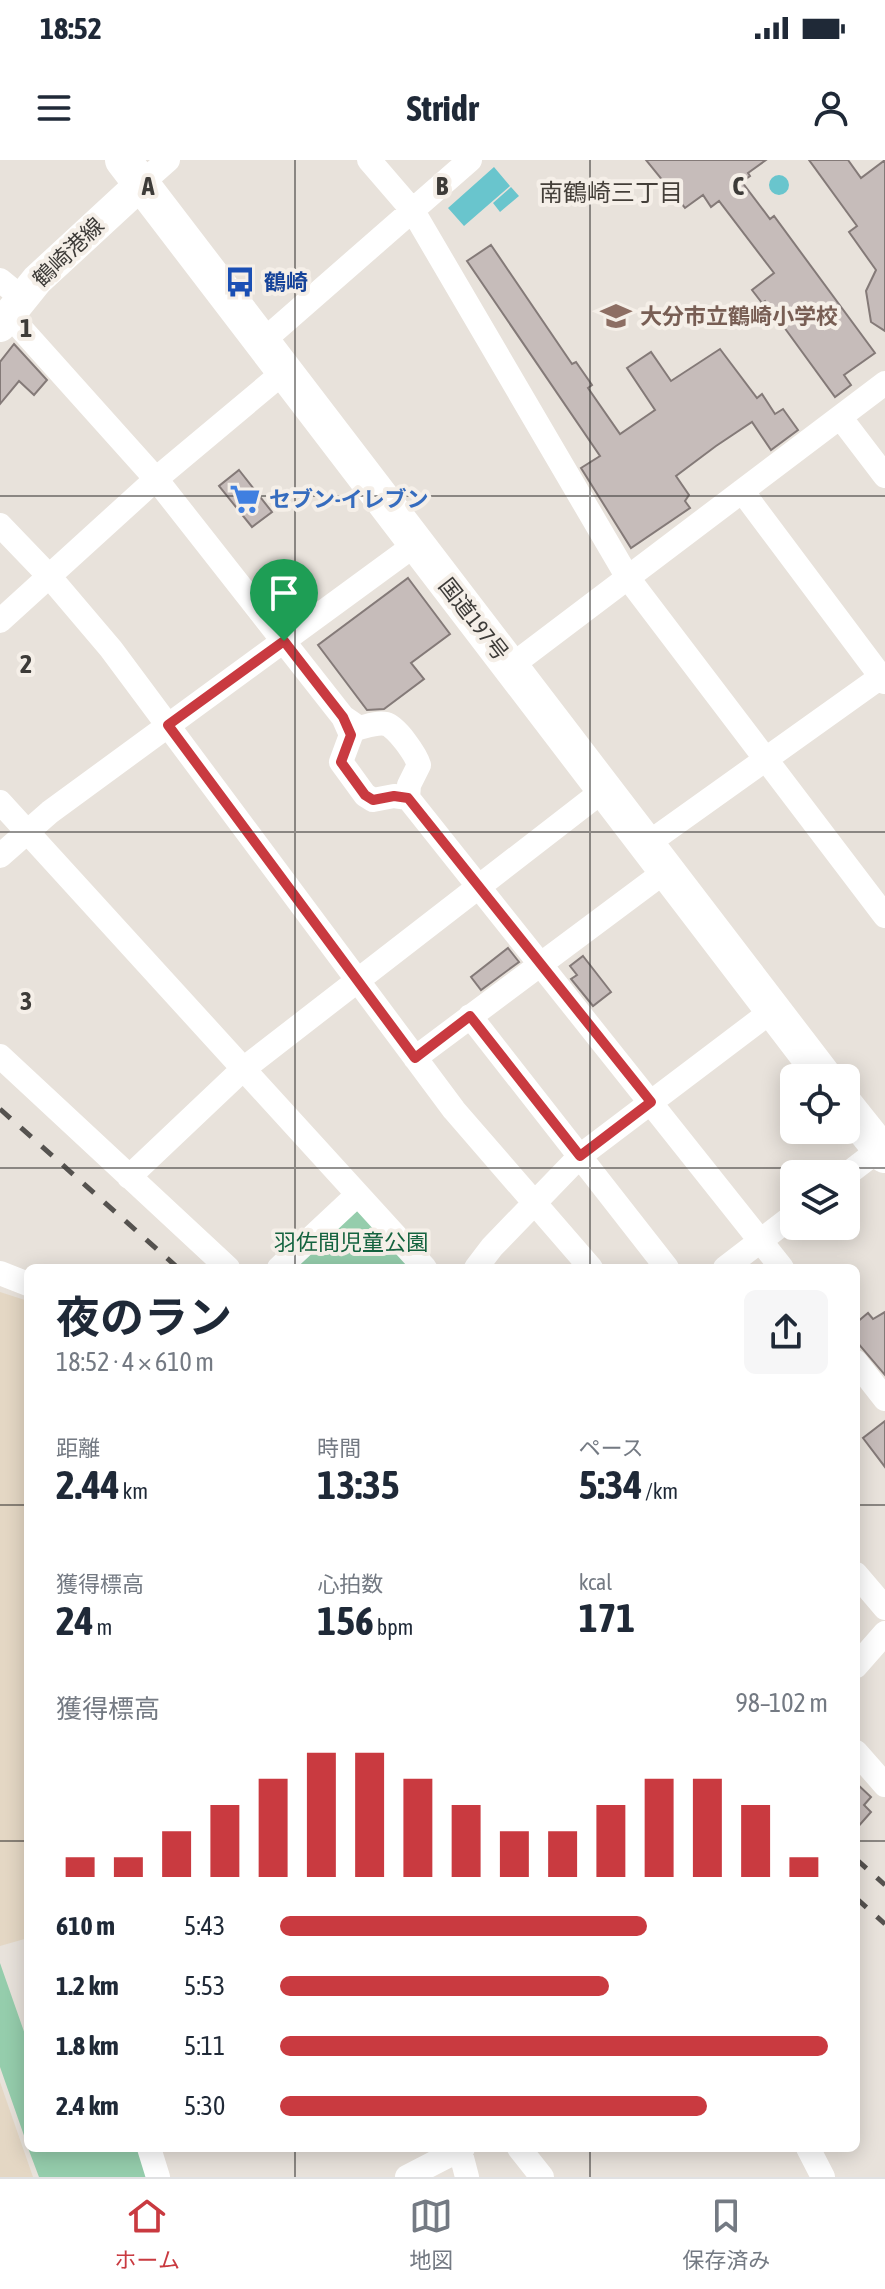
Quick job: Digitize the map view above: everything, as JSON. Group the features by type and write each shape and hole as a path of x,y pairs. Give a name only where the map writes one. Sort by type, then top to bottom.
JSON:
{"highway":[{"name":"国道197号","path":"144,168 285,371 814,1064"},
{"path":"860,1123 883,1150"}],"main road":[{"name":"鶴崎港線","path":"8,305 37,280 144,168"}],"street":[{"path":"369,160 413,211 628,578 885,916"},
{"path":"263,341 470,160"},
{"path":"8,305 156,479 343,717 351,735 341,762 352,779 373,800 394,796 408,798 779,1264"},
{"path":"0,621 156,479 285,371"},
{"path":"511,666 885,383"},
{"path":"840,417 885,476"},
{"path":"415,1058 542,963 766,760 884,678 742,491"},
{"path":"0,525 49,576 111,649 454,1110 588,1264"},
{"path":"0,856 50,812 416,544"},
{"path":"343,717 359,728 383,723 388,725 410,749 419,765 409,785 408,798"},
{"path":"129,1177 242,1070 605,789"},
{"path":"0,802 421,1264"},
{"path":"479,1264 580,1156 773,1010"},
{"path":"470,1016 664,1264"},
{"path":"0,1056 224,1264"},
{"path":"860,1166 883,1150"},
{"path":"283,1264 357,1195"},
{"path":"730,1264 780,1226"},
{"path":"0,1273 24,1282"},
{"path":"860,1367 885,1399"},
{"path":"860,1579 885,1608"},
{"path":"860,1661 885,1633"},
{"path":"860,1757 885,1785"},
{"path":"150,2152 158,2177"},
{"path":"407,2177 455,2152"},
{"path":"462,2152 467,2177"},
{"path":"522,2152 542,2177"},
{"path":"810,2152 823,2177"}],"shaded area":[{"path":"0,1292 24,1300 24,1939 0,1946"},
{"path":"0,2082 33,2177 0,2177"}],"green space":[{"name":"羽佐間児童公園","path":"357,1209 408,1264 288,1264"},
{"path":"0,1963 24,2032 24,2136 0,2067"},
{"path":"30,2152 155,2152 164,2177 39,2177"}],"water":[{"path":"494,167 510,186 464,226 448,208"},
{"path":"779,175 786,178 789,185 786,192 779,195 772,192 769,185 772,178"},
{"path":"511,187 519,196 500,212 493,203"}],"building":[{"path":"646,160 766,160 748,173 750,176 742,182 770,219 774,216 875,353 844,375 851,385 835,397 765,301 762,303 752,290 774,273 719,201 711,207 703,195 685,208"},
{"path":"809,160 848,160 861,178 885,160 885,331 871,322 866,291 876,270 849,232 857,226"},
{"path":"491,245 572,364 576,362 592,385 588,388 620,434 655,410 627,368 651,352 671,381 720,349 757,398 762,394 775,414 783,409 798,430 771,450 752,422 716,446 676,476 689,495 685,501 690,508 631,548 581,468 600,456 467,261"},
{"path":"14,344 47,380 34,395 19,381 0,404 0,362"},
{"name":"セブン-イレブン","path":"239,470 272,512 252,527 219,486"},
{"path":"408,578 450,634 411,663 424,679 384,709 367,710 318,645"},
{"path":"508,948 519,962 481,990 471,977"},
{"path":"583,956 611,992 593,1006 571,979 577,975 570,966"},
{"path":"885,1312 885,1375 860,1346 860,1320 868,1313 873,1319"},
{"path":"885,1421 885,1467 863,1438"},
{"path":"860,1787 871,1797 864,1805 871,1812 860,1824"}],"railway":[{"path":"0,1109 174,1264"},
{"path":"860,1863 885,1885"},
{"path":"860,1902 885,1924"}],"place":[{"name":"鶴崎","path":"240,282"},
{"name":"大分市立鶴崎小学校","path":"616,316"},
{"name":"セブン-イレブン","path":"245,499"}],"district":[{"name":"南鶴崎三丁目","path":"611,193"}],"route":[{"path":"284,641 350,729 350,739 341,762 352,779 373,800 394,796 408,798 651,1102 580,1156 470,1016 415,1058 168,725 284,641"}]}
